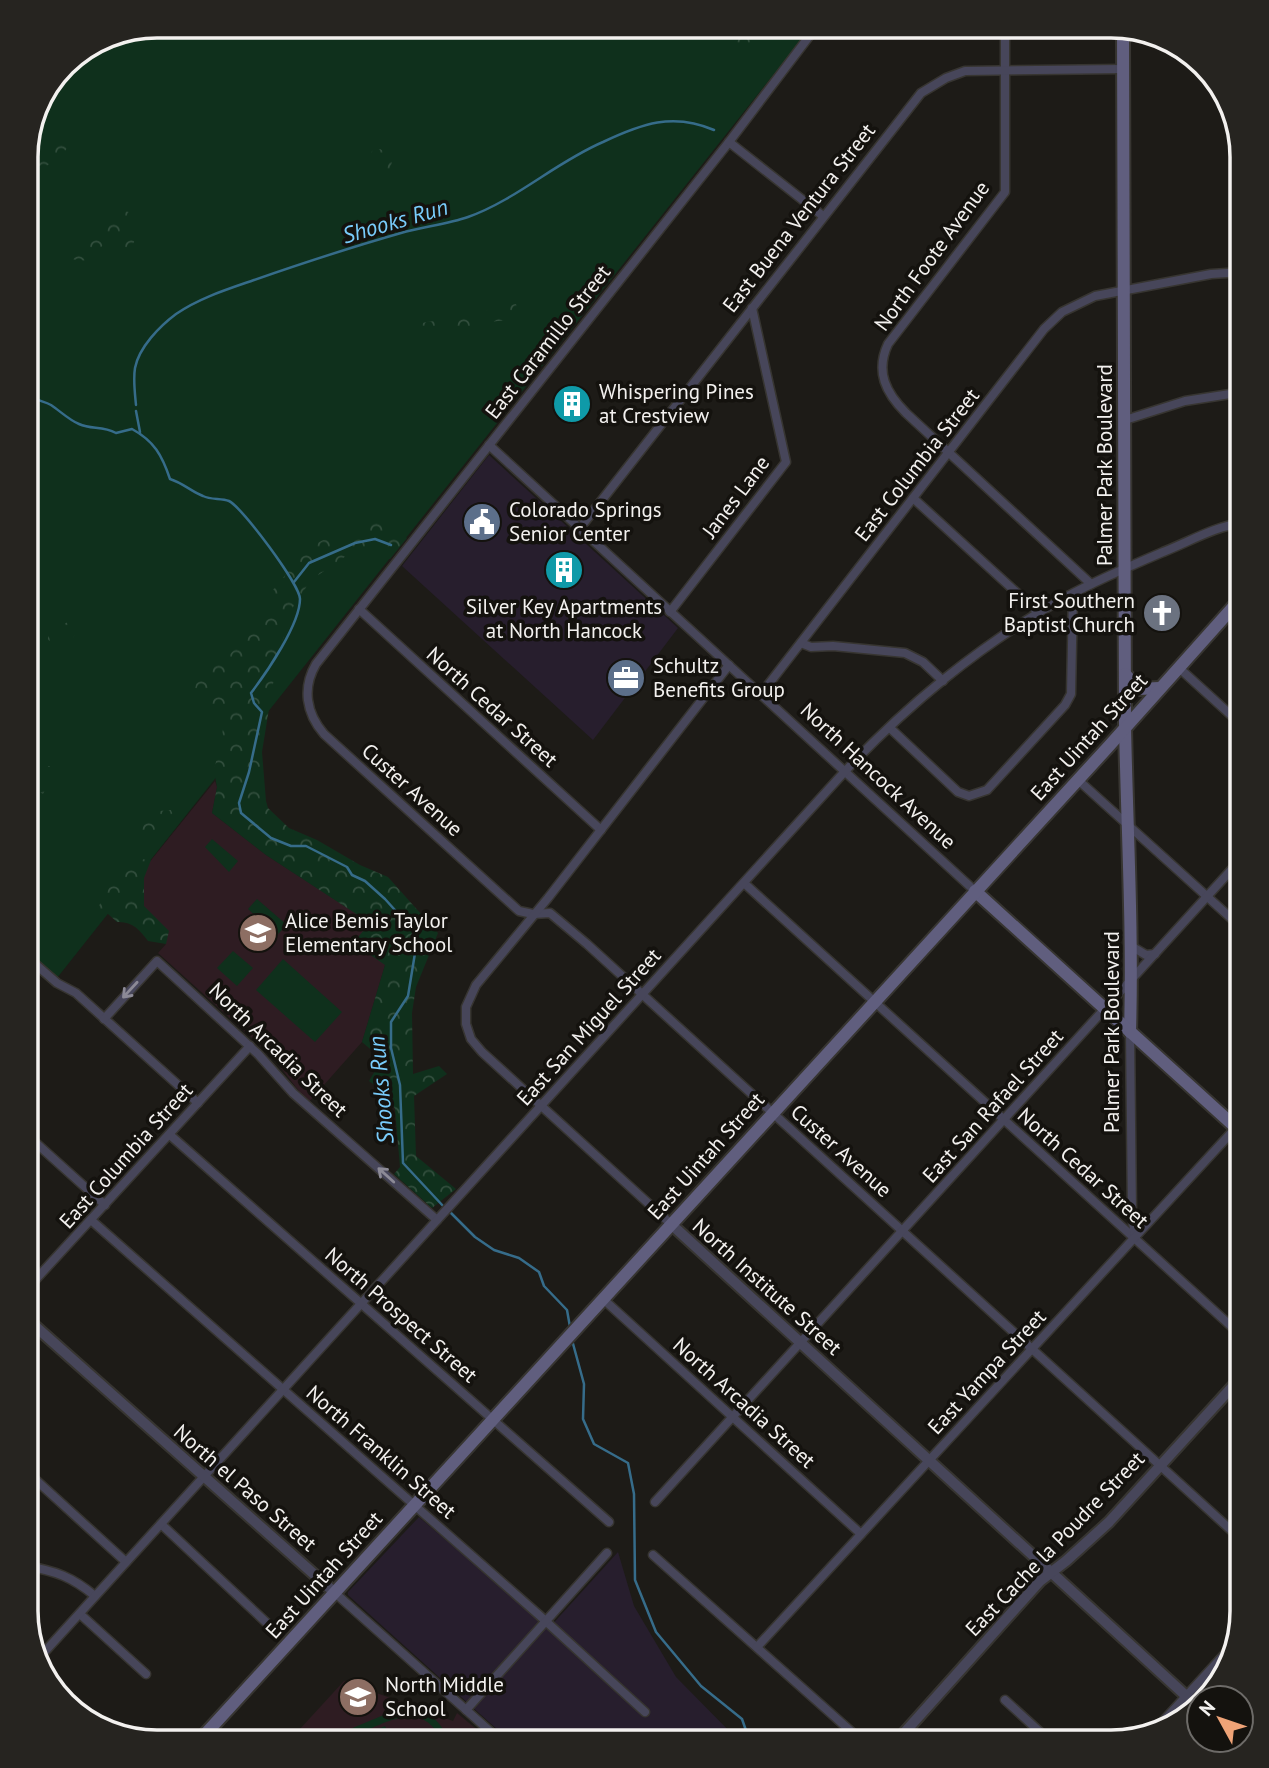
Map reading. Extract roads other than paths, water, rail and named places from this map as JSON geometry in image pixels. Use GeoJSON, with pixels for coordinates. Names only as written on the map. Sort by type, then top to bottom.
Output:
{"type":"FeatureCollection","features":[{"type":"Feature","properties":{"kind":"main road","name":"Palmer Park Boulevard"},"geometry":{"type":"LineString","coordinates":[[1123,39],[1125,726],[1132,979],[1130,1032]]}},
{"type":"Feature","properties":{"kind":"main road","name":"East Uintah Street"},"geometry":{"type":"LineString","coordinates":[[209,1729],[1230,610]]}},
{"type":"Feature","properties":{"kind":"main road"},"geometry":{"type":"LineString","coordinates":[[1125,674],[1139,688],[1159,688]]}},
{"type":"Feature","properties":{"kind":"main road","name":"North Hancock Avenue"},"geometry":{"type":"LineString","coordinates":[[975,891],[1104,1009],[1230,1118]]}},
{"type":"Feature","properties":{"kind":"street","name":"East Caramillo Street"},"geometry":{"type":"LineString","coordinates":[[309,680],[316,664],[729,142],[807,39]]}},
{"type":"Feature","properties":{"kind":"street","name":"North Foote Avenue"},"geometry":{"type":"LineString","coordinates":[[1005,39],[1005,192],[892,338],[882,360],[883,377],[892,399],[1091,584]]}},
{"type":"Feature","properties":{"kind":"street","name":"East Buena Ventura Street"},"geometry":{"type":"LineString","coordinates":[[580,528],[921,93],[956,73],[1006,69],[1122,69]]}},
{"type":"Feature","properties":{"kind":"street"},"geometry":{"type":"LineString","coordinates":[[729,142],[823,216]]}},
{"type":"Feature","properties":{"kind":"street","name":"East Columbia Street"},"geometry":{"type":"LineString","coordinates":[[761,694],[1054,319],[1082,301],[1124,290],[1230,273]]}},
{"type":"Feature","properties":{"kind":"street","name":"Janes Lane"},"geometry":{"type":"LineString","coordinates":[[670,612],[786,462],[752,307]]}},
{"type":"Feature","properties":{"kind":"street"},"geometry":{"type":"LineString","coordinates":[[1125,420],[1185,401],[1230,393]]}},
{"type":"Feature","properties":{"kind":"street","name":"North Hancock Avenue"},"geometry":{"type":"LineString","coordinates":[[489,445],[975,891]]}},
{"type":"Feature","properties":{"kind":"street"},"geometry":{"type":"LineString","coordinates":[[913,498],[1039,613]]}},
{"type":"Feature","properties":{"kind":"street","name":"East San Miguel Street"},"geometry":{"type":"LineString","coordinates":[[46,1650],[846,771],[890,728],[943,681],[1039,613],[1091,584],[1219,528],[1230,526]]}},
{"type":"Feature","properties":{"kind":"street"},"geometry":{"type":"LineString","coordinates":[[890,728],[957,792],[969,796],[982,793],[1065,705],[1071,694],[1073,594]]}},
{"type":"Feature","properties":{"kind":"street","name":"North Cedar Street"},"geometry":{"type":"LineString","coordinates":[[359,609],[601,830]]}},
{"type":"Feature","properties":{"kind":"street"},"geometry":{"type":"LineString","coordinates":[[801,643],[811,647],[832,646],[905,653],[923,662],[943,681]]}},
{"type":"Feature","properties":{"kind":"street","name":"North Institute Street"},"geometry":{"type":"LineString","coordinates":[[729,666],[477,985],[466,1007],[467,1031],[476,1046],[1185,1695]]}},
{"type":"Feature","properties":{"kind":"street"},"geometry":{"type":"LineString","coordinates":[[1178,667],[1230,714]]}},
{"type":"Feature","properties":{"kind":"street","name":"Custer Avenue"},"geometry":{"type":"LineString","coordinates":[[309,680],[307,695],[310,711],[324,734],[519,911],[550,913],[643,994],[1230,1529]]}},
{"type":"Feature","properties":{"kind":"street"},"geometry":{"type":"LineString","coordinates":[[1077,779],[1230,917]]}},
{"type":"Feature","properties":{"kind":"street","name":"East San Rafael Street"},"geometry":{"type":"LineString","coordinates":[[655,1502],[1230,871]]}},
{"type":"Feature","properties":{"kind":"street","name":"North Cedar Street"},"geometry":{"type":"LineString","coordinates":[[744,883],[1230,1325]]}},
{"type":"Feature","properties":{"kind":"street"},"geometry":{"type":"LineString","coordinates":[[1131,946],[1146,955],[1155,954]]}},
{"type":"Feature","properties":{"kind":"street","name":"North Arcadia Street"},"geometry":{"type":"LineString","coordinates":[[104,1019],[157,961],[250,1046],[293,1093],[437,1220]]}},
{"type":"Feature","properties":{"kind":"street"},"geometry":{"type":"LineString","coordinates":[[38,966],[58,983],[76,993],[198,1103]]}},
{"type":"Feature","properties":{"kind":"street","name":"Palmer Park Boulevard"},"geometry":{"type":"LineString","coordinates":[[1130,1032],[1132,1214],[1135,1238]]}},
{"type":"Feature","properties":{"kind":"street","name":"East Columbia Street"},"geometry":{"type":"LineString","coordinates":[[38,1277],[250,1046]]}},
{"type":"Feature","properties":{"kind":"street","name":"North Prospect Street"},"geometry":{"type":"LineString","coordinates":[[170,1135],[609,1522]]}},
{"type":"Feature","properties":{"kind":"street","name":"East Yampa Street"},"geometry":{"type":"LineString","coordinates":[[757,1647],[1023,1356],[1033,1350],[1230,1138]]}},
{"type":"Feature","properties":{"kind":"street"},"geometry":{"type":"LineString","coordinates":[[38,1145],[105,1205]]}},
{"type":"Feature","properties":{"kind":"street","name":"North Franklin Street"},"geometry":{"type":"LineString","coordinates":[[92,1220],[645,1712]]}},
{"type":"Feature","properties":{"kind":"street","name":"North Arcadia Street"},"geometry":{"type":"LineString","coordinates":[[598,1303],[733,1416],[861,1534]]}},
{"type":"Feature","properties":{"kind":"street","name":"North el Paso Street"},"geometry":{"type":"LineString","coordinates":[[38,1329],[488,1729]]}},
{"type":"Feature","properties":{"kind":"street","name":"East Cache la Poudre Street"},"geometry":{"type":"LineString","coordinates":[[907,1730],[1052,1571],[1100,1531],[1230,1389]]}},
{"type":"Feature","properties":{"kind":"street"},"geometry":{"type":"LineString","coordinates":[[38,1482],[127,1562]]}},
{"type":"Feature","properties":{"kind":"street"},"geometry":{"type":"LineString","coordinates":[[161,1524],[269,1625]]}},
{"type":"Feature","properties":{"kind":"street"},"geometry":{"type":"LineString","coordinates":[[467,1710],[607,1553]]}},
{"type":"Feature","properties":{"kind":"street"},"geometry":{"type":"LineString","coordinates":[[653,1555],[849,1730]]}},
{"type":"Feature","properties":{"kind":"street"},"geometry":{"type":"LineString","coordinates":[[38,1568],[72,1578],[95,1596]]}},
{"type":"Feature","properties":{"kind":"street"},"geometry":{"type":"LineString","coordinates":[[80,1614],[146,1674]]}},
{"type":"Feature","properties":{"kind":"street"},"geometry":{"type":"LineString","coordinates":[[1197,1684],[1219,1660]]}},
{"type":"Feature","properties":{"kind":"street"},"geometry":{"type":"LineString","coordinates":[[1170,1715],[1185,1697]]}},
{"type":"Feature","properties":{"kind":"street"},"geometry":{"type":"LineString","coordinates":[[1005,1700],[1038,1730]]}},
{"type":"Feature","properties":{"kind":"waterway","name":"Shooks Run"},"geometry":{"type":"LineString","coordinates":[[136,405],[134,382],[137,360],[157,331],[185,308],[224,290],[364,244],[452,222],[486,210],[586,150],[644,126],[671,121],[714,130]]}},
{"type":"Feature","properties":{"kind":"waterway","name":"Shooks Run"},"geometry":{"type":"LineString","coordinates":[[39,400],[84,426],[116,433],[132,429],[146,438],[156,449],[170,479],[203,496],[229,501],[236,506],[291,579],[300,599],[295,621],[274,661],[251,693],[254,703],[262,712],[239,803],[241,813],[271,838],[291,846],[306,846],[347,867],[352,875],[365,881],[385,899],[413,930],[416,947],[408,996],[391,1022],[391,1048],[400,1085],[403,1163],[444,1207]]}},
{"type":"Feature","properties":{"kind":"waterway","name":"Shooks Run"},"geometry":{"type":"LineString","coordinates":[[136,411],[140,432]]}},
{"type":"Feature","properties":{"kind":"waterway","name":"Shooks Run"},"geometry":{"type":"LineString","coordinates":[[294,582],[309,563],[355,543],[375,539],[391,545]]}},
{"type":"Feature","properties":{"kind":"waterway","name":"Shooks Run"},"geometry":{"type":"LineString","coordinates":[[449,1211],[475,1237],[494,1250],[519,1258],[539,1272],[544,1286],[567,1310],[570,1327]]}},
{"type":"Feature","properties":{"kind":"waterway","name":"Shooks Run"},"geometry":{"type":"LineString","coordinates":[[572,1340],[584,1384],[583,1419],[594,1444],[628,1463],[634,1494],[635,1580],[656,1632],[701,1686],[742,1719],[746,1730]]}},
{"type":"Feature","properties":{"kind":"place","name":"Whispering Pines at Crestview"},"geometry":{"type":"Point","coordinates":[572,404]}},
{"type":"Feature","properties":{"kind":"place","name":"Colorado Springs Senior Center"},"geometry":{"type":"Point","coordinates":[482,522]}},
{"type":"Feature","properties":{"kind":"place","name":"Silver Key Apartments at North Hancock"},"geometry":{"type":"Point","coordinates":[564,570]}},
{"type":"Feature","properties":{"kind":"place","name":"First Southern Baptist Church"},"geometry":{"type":"Point","coordinates":[1162,613]}},
{"type":"Feature","properties":{"kind":"place","name":"Schultz Benefits Group"},"geometry":{"type":"Point","coordinates":[626,678]}},
{"type":"Feature","properties":{"kind":"place","name":"Alice Bemis Taylor Elementary School"},"geometry":{"type":"Point","coordinates":[258,933]}},
{"type":"Feature","properties":{"kind":"place","name":"North Middle School"},"geometry":{"type":"Point","coordinates":[358,1697]}}]}
